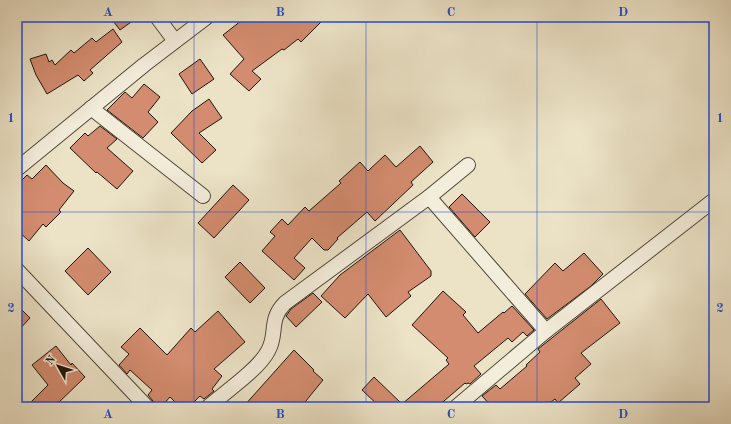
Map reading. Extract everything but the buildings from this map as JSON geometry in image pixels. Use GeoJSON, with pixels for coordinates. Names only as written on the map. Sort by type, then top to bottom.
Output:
{"type":"FeatureCollection","features":[{"type":"Feature","properties":{"kind":"street"},"geometry":{"type":"LineString","coordinates":[[157,17],[175,41]]}},
{"type":"Feature","properties":{"kind":"street"},"geometry":{"type":"LineString","coordinates":[[17,169],[144,65],[207,17]]}},
{"type":"Feature","properties":{"kind":"street"},"geometry":{"type":"LineString","coordinates":[[91,108],[203,196]]}},
{"type":"Feature","properties":{"kind":"street"},"geometry":{"type":"LineString","coordinates":[[208,407],[264,357],[272,342],[275,319],[285,303],[429,197],[468,165]]}},
{"type":"Feature","properties":{"kind":"street"},"geometry":{"type":"LineString","coordinates":[[429,197],[546,331]]}},
{"type":"Feature","properties":{"kind":"street"},"geometry":{"type":"LineString","coordinates":[[456,407],[546,331],[714,200]]}},
{"type":"Feature","properties":{"kind":"street"},"geometry":{"type":"LineString","coordinates":[[17,270],[148,407]]}}]}
